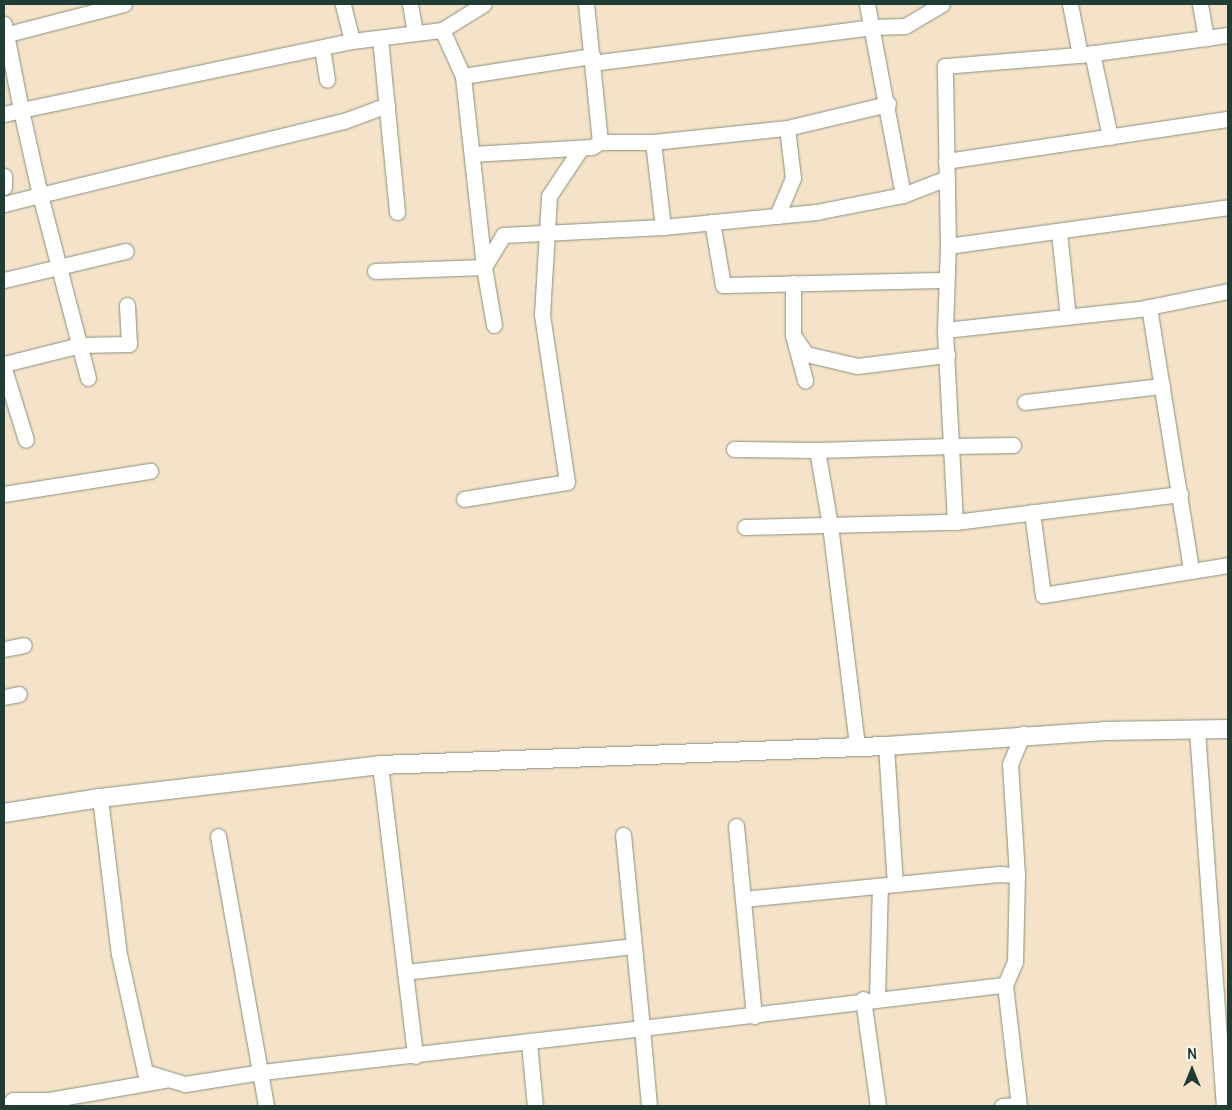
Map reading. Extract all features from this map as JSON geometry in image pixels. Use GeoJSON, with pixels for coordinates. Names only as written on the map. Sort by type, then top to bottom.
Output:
{"type":"FeatureCollection","features":[{"type":"Feature","properties":{"kind":"street"},"geometry":{"type":"LineString","coordinates":[[88,378],[61,266],[40,195],[4,31],[67,10],[124,4]]}},
{"type":"Feature","properties":{"kind":"street"},"geometry":{"type":"LineString","coordinates":[[343,4],[352,42]]}},
{"type":"Feature","properties":{"kind":"street"},"geometry":{"type":"LineString","coordinates":[[410,4],[415,33]]}},
{"type":"Feature","properties":{"kind":"street"},"geometry":{"type":"LineString","coordinates":[[4,114],[352,42],[442,30],[484,4]]}},
{"type":"Feature","properties":{"kind":"street"},"geometry":{"type":"LineString","coordinates":[[586,4],[600,142]]}},
{"type":"Feature","properties":{"kind":"street"},"geometry":{"type":"LineString","coordinates":[[867,4],[888,104],[902,195]]}},
{"type":"Feature","properties":{"kind":"street"},"geometry":{"type":"LineString","coordinates":[[463,76],[873,27],[904,26],[942,4]]}},
{"type":"Feature","properties":{"kind":"street"},"geometry":{"type":"LineString","coordinates":[[1070,4],[1110,136]]}},
{"type":"Feature","properties":{"kind":"street"},"geometry":{"type":"LineString","coordinates":[[1200,4],[1206,38]]}},
{"type":"Feature","properties":{"kind":"street"},"geometry":{"type":"LineString","coordinates":[[442,30],[463,76],[484,267],[494,325]]}},
{"type":"Feature","properties":{"kind":"street"},"geometry":{"type":"LineString","coordinates":[[955,522],[945,330],[944,280],[948,246],[945,66],[1086,54],[1228,35]]}},
{"type":"Feature","properties":{"kind":"street"},"geometry":{"type":"LineString","coordinates":[[380,38],[397,212]]}},
{"type":"Feature","properties":{"kind":"street"},"geometry":{"type":"LineString","coordinates":[[322,48],[327,80]]}},
{"type":"Feature","properties":{"kind":"street"},"geometry":{"type":"LineString","coordinates":[[472,154],[581,148],[600,142],[652,142],[787,128],[888,104]]}},
{"type":"Feature","properties":{"kind":"street"},"geometry":{"type":"LineString","coordinates":[[4,204],[344,121],[386,105]]}},
{"type":"Feature","properties":{"kind":"street"},"geometry":{"type":"LineString","coordinates":[[946,161],[1228,119]]}},
{"type":"Feature","properties":{"kind":"street"},"geometry":{"type":"LineString","coordinates":[[777,216],[793,178],[787,128]]}},
{"type":"Feature","properties":{"kind":"street"},"geometry":{"type":"LineString","coordinates":[[652,142],[663,226]]}},
{"type":"Feature","properties":{"kind":"street"},"geometry":{"type":"LineString","coordinates":[[464,499],[567,482],[542,315],[549,196],[581,148]]}},
{"type":"Feature","properties":{"kind":"street"},"geometry":{"type":"LineString","coordinates":[[4,176],[4,186]]}},
{"type":"Feature","properties":{"kind":"street"},"geometry":{"type":"LineString","coordinates":[[484,267],[503,235],[663,226],[816,212],[902,195],[947,178]]}},
{"type":"Feature","properties":{"kind":"street"},"geometry":{"type":"LineString","coordinates":[[948,246],[1228,207]]}},
{"type":"Feature","properties":{"kind":"street"},"geometry":{"type":"LineString","coordinates":[[712,222],[723,285],[944,280]]}},
{"type":"Feature","properties":{"kind":"street"},"geometry":{"type":"LineString","coordinates":[[1059,232],[1068,317]]}},
{"type":"Feature","properties":{"kind":"street"},"geometry":{"type":"LineString","coordinates":[[4,280],[126,251]]}},
{"type":"Feature","properties":{"kind":"street"},"geometry":{"type":"LineString","coordinates":[[375,271],[484,267]]}},
{"type":"Feature","properties":{"kind":"street"},"geometry":{"type":"LineString","coordinates":[[793,283],[793,334],[805,380]]}},
{"type":"Feature","properties":{"kind":"street"},"geometry":{"type":"LineString","coordinates":[[945,330],[1068,317],[1228,296]]}},
{"type":"Feature","properties":{"kind":"street"},"geometry":{"type":"LineString","coordinates":[[4,364],[80,345],[129,344],[127,305]]}},
{"type":"Feature","properties":{"kind":"street"},"geometry":{"type":"LineString","coordinates":[[1149,307],[1191,570]]}},
{"type":"Feature","properties":{"kind":"street"},"geometry":{"type":"LineString","coordinates":[[793,334],[806,354],[857,366],[947,355]]}},
{"type":"Feature","properties":{"kind":"street"},"geometry":{"type":"LineString","coordinates":[[4,369],[26,440]]}},
{"type":"Feature","properties":{"kind":"street"},"geometry":{"type":"LineString","coordinates":[[1025,402],[1162,386]]}},
{"type":"Feature","properties":{"kind":"street"},"geometry":{"type":"LineString","coordinates":[[734,449],[817,450],[1013,445]]}},
{"type":"Feature","properties":{"kind":"street"},"geometry":{"type":"LineString","coordinates":[[817,450],[830,525],[857,745]]}},
{"type":"Feature","properties":{"kind":"street"},"geometry":{"type":"LineString","coordinates":[[4,494],[150,471]]}},
{"type":"Feature","properties":{"kind":"street"},"geometry":{"type":"LineString","coordinates":[[745,527],[955,522],[1180,494]]}},
{"type":"Feature","properties":{"kind":"street"},"geometry":{"type":"LineString","coordinates":[[1032,512],[1043,595],[1228,565]]}},
{"type":"Feature","properties":{"kind":"street"},"geometry":{"type":"LineString","coordinates":[[4,649],[24,645]]}},
{"type":"Feature","properties":{"kind":"street"},"geometry":{"type":"LineString","coordinates":[[4,813],[100,798],[380,765],[857,745],[886,746],[1023,734],[1228,729]]}},
{"type":"Feature","properties":{"kind":"street"},"geometry":{"type":"LineString","coordinates":[[1197,730],[1223,1106]]}},
{"type":"Feature","properties":{"kind":"street"},"geometry":{"type":"LineString","coordinates":[[1002,1106],[1019,1106],[1005,985],[1015,962],[1017,875],[1010,764],[1023,734]]}},
{"type":"Feature","properties":{"kind":"street"},"geometry":{"type":"LineString","coordinates":[[878,1106],[870,999],[888,885],[886,746]]}},
{"type":"Feature","properties":{"kind":"street"},"geometry":{"type":"LineString","coordinates":[[380,765],[415,1056]]}},
{"type":"Feature","properties":{"kind":"street"},"geometry":{"type":"LineString","coordinates":[[100,798],[119,954],[144,1072],[186,1084],[262,1072],[528,1043],[754,1016],[870,999],[1005,985]]}},
{"type":"Feature","properties":{"kind":"street"},"geometry":{"type":"LineString","coordinates":[[736,826],[754,1016]]}},
{"type":"Feature","properties":{"kind":"street"},"geometry":{"type":"LineString","coordinates":[[624,835],[649,1106]]}},
{"type":"Feature","properties":{"kind":"street"},"geometry":{"type":"LineString","coordinates":[[218,836],[262,1072],[266,1106]]}},
{"type":"Feature","properties":{"kind":"street"},"geometry":{"type":"LineString","coordinates":[[743,899],[999,874],[1017,875]]}},
{"type":"Feature","properties":{"kind":"street"},"geometry":{"type":"LineString","coordinates":[[405,972],[633,946]]}},
{"type":"Feature","properties":{"kind":"street"},"geometry":{"type":"LineString","coordinates":[[528,1043],[535,1106]]}},
{"type":"Feature","properties":{"kind":"street"},"geometry":{"type":"LineString","coordinates":[[8,1106],[13,1100],[49,1100],[169,1079]]}}]}
